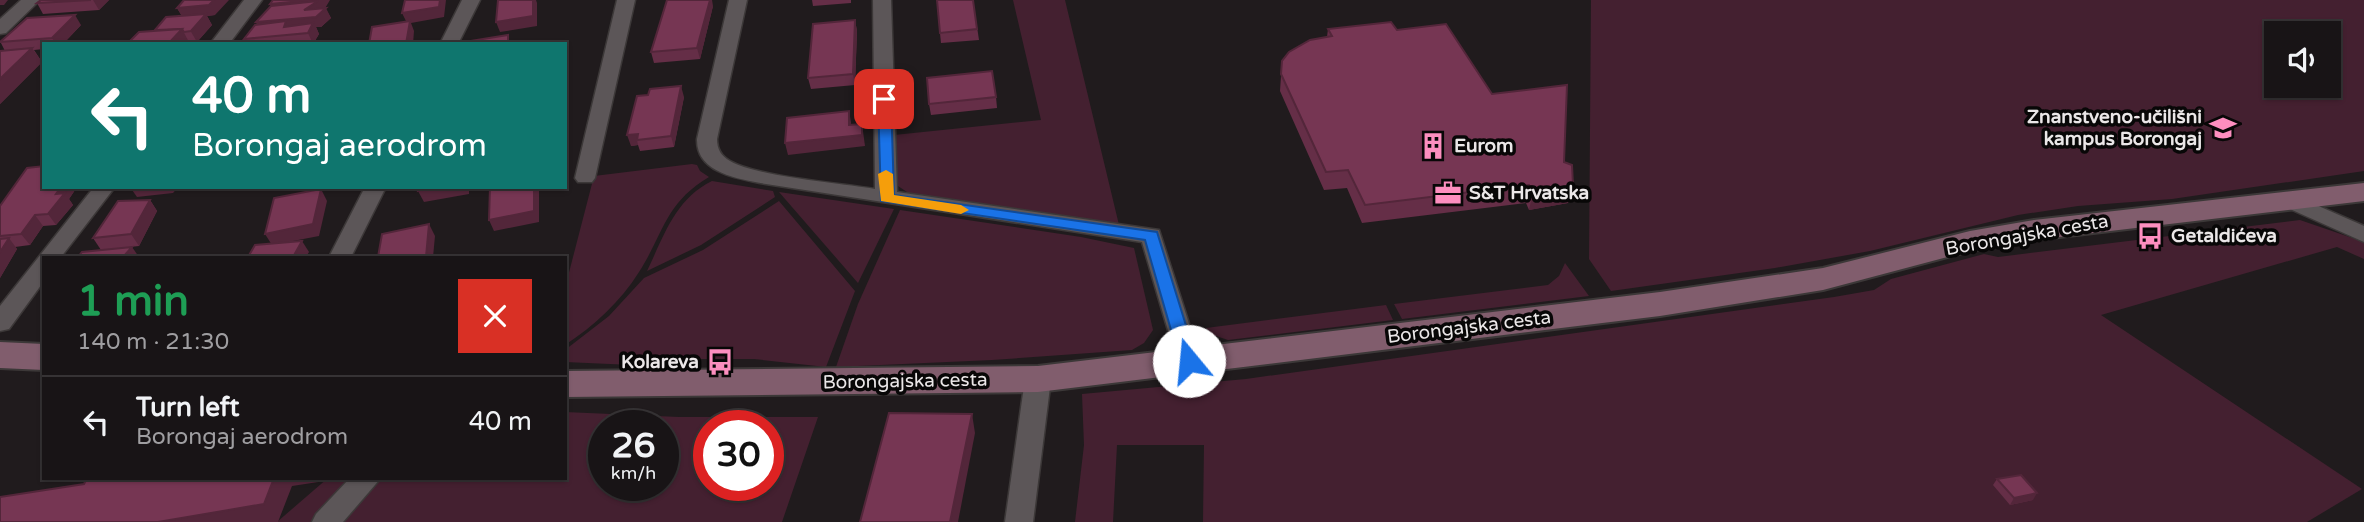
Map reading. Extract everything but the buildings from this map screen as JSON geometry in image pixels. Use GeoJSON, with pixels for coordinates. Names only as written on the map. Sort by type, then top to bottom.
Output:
{"type":"FeatureCollection","features":[{"type":"Feature","properties":{"kind":"street"},"geometry":{"type":"LineString","coordinates":[[0,29],[31,0]]}},
{"type":"Feature","properties":{"kind":"street"},"geometry":{"type":"LineString","coordinates":[[221,42],[253,0]]}},
{"type":"Feature","properties":{"kind":"street"},"geometry":{"type":"LineString","coordinates":[[450,42],[471,0]]}},
{"type":"Feature","properties":{"kind":"street"},"geometry":{"type":"LineString","coordinates":[[585,178],[626,0]]}},
{"type":"Feature","properties":{"kind":"street"},"geometry":{"type":"LineString","coordinates":[[738,0],[716,100],[705,134],[706,146],[718,163],[734,170],[886,198],[1124,234],[1151,235],[1189,361]]}},
{"type":"Feature","properties":{"kind":"street"},"geometry":{"type":"LineString","coordinates":[[883,0],[886,198]]}},
{"type":"Feature","properties":{"kind":"street"},"geometry":{"type":"LineString","coordinates":[[50,256],[103,189]]}},
{"type":"Feature","properties":{"kind":"street"},"geometry":{"type":"LineString","coordinates":[[341,256],[375,189]]}},
{"type":"Feature","properties":{"kind":"street","name":"Borongajska cesta"},"geometry":{"type":"LineString","coordinates":[[567,384],[1038,379],[1765,289],[1824,279],[1970,242],[2034,230],[2364,191]]}},
{"type":"Feature","properties":{"kind":"street"},"geometry":{"type":"LineString","coordinates":[[2289,200],[2364,235]]}},
{"type":"Feature","properties":{"kind":"street"},"geometry":{"type":"LineString","coordinates":[[0,323],[42,268]]}},
{"type":"Feature","properties":{"kind":"street"},"geometry":{"type":"LineString","coordinates":[[0,355],[42,357]]}},
{"type":"Feature","properties":{"kind":"street"},"geometry":{"type":"LineString","coordinates":[[1019,522],[1038,379]]}},
{"type":"Feature","properties":{"kind":"street"},"geometry":{"type":"LineString","coordinates":[[326,522],[365,480]]}},
{"type":"Feature","properties":{"kind":"shaded area"},"geometry":{"type":"Polygon","coordinates":[[[1013,0],[1065,0],[1119,225],[910,194],[895,184],[894,135],[1041,120],[1013,0]]]}},
{"type":"Feature","properties":{"kind":"shaded area"},"geometry":{"type":"Polygon","coordinates":[[[1591,0],[2364,0],[2364,171],[2172,199],[2078,206],[2018,215],[1870,251],[1775,268],[1611,291],[1589,259],[1591,0]]]}},
{"type":"Feature","properties":{"kind":"shaded area"},"geometry":{"type":"Polygon","coordinates":[[[692,164],[697,165],[700,171],[709,177],[694,187],[674,208],[639,272],[624,293],[586,330],[567,344],[567,280],[594,176],[692,164]]]}},
{"type":"Feature","properties":{"kind":"shaded area"},"geometry":{"type":"Polygon","coordinates":[[[712,181],[773,191],[775,197],[701,245],[647,271],[665,232],[680,208],[699,189],[712,181]]]}},
{"type":"Feature","properties":{"kind":"shaded area"},"geometry":{"type":"Polygon","coordinates":[[[779,192],[894,209],[858,283],[779,192]]]}},
{"type":"Feature","properties":{"kind":"shaded area"},"geometry":{"type":"Polygon","coordinates":[[[779,201],[855,291],[826,367],[754,359],[700,359],[655,366],[567,362],[567,348],[609,316],[644,278],[703,250],[779,201]]]}},
{"type":"Feature","properties":{"kind":"shaded area"},"geometry":{"type":"Polygon","coordinates":[[[900,210],[1081,237],[1134,248],[1153,330],[1144,343],[1132,350],[836,367],[858,304],[900,210]]]}},
{"type":"Feature","properties":{"kind":"shaded area"},"geometry":{"type":"Polygon","coordinates":[[[2300,220],[2364,242],[2364,259],[2337,247],[2101,315],[2362,489],[2307,522],[1203,522],[1204,445],[1117,445],[1113,522],[1075,522],[1084,445],[1082,394],[1246,379],[1834,297],[1874,290],[1891,279],[1984,254],[1998,257],[2300,220]]]}},
{"type":"Feature","properties":{"kind":"shaded area"},"geometry":{"type":"Polygon","coordinates":[[[1565,263],[1589,296],[1402,319],[1394,304],[1548,285],[1559,276],[1565,263]]]}},
{"type":"Feature","properties":{"kind":"shaded area"},"geometry":{"type":"Polygon","coordinates":[[[1386,305],[1393,320],[1228,340],[1213,335],[1206,328],[1386,305]]]}},
{"type":"Feature","properties":{"kind":"shaded area"},"geometry":{"type":"Polygon","coordinates":[[[567,412],[588,413],[588,501],[679,501],[679,417],[693,417],[693,501],[784,501],[784,417],[818,417],[782,522],[338,522],[377,480],[567,480],[567,412]]]}},
{"type":"Feature","properties":{"kind":"shaded area"},"geometry":{"type":"Polygon","coordinates":[[[326,480],[349,480],[313,522],[277,522],[326,480]]]}},
{"type":"Feature","properties":{"kind":"slow traffic"},"geometry":{"type":"LineString","coordinates":[[886,174],[886,198],[961,210]]}},
{"type":"Feature","properties":{"kind":"place","name":"Znanstveno-učilišni kampus Borongaj"},"geometry":{"type":"Point","coordinates":[2223,128]}},
{"type":"Feature","properties":{"kind":"place","name":"Eurom"},"geometry":{"type":"Point","coordinates":[1433,146]}},
{"type":"Feature","properties":{"kind":"place","name":"S&T Hrvatska"},"geometry":{"type":"Point","coordinates":[1448,193]}},
{"type":"Feature","properties":{"kind":"place","name":"Getaldićeva"},"geometry":{"type":"Point","coordinates":[2150,236]}},
{"type":"Feature","properties":{"kind":"place","name":"Kolareva"},"geometry":{"type":"Point","coordinates":[720,362]}},
{"type":"Feature","properties":{"kind":"route"},"geometry":{"type":"LineString","coordinates":[[884,99],[886,198],[1124,234],[1151,235],[1189,361]]}}]}
